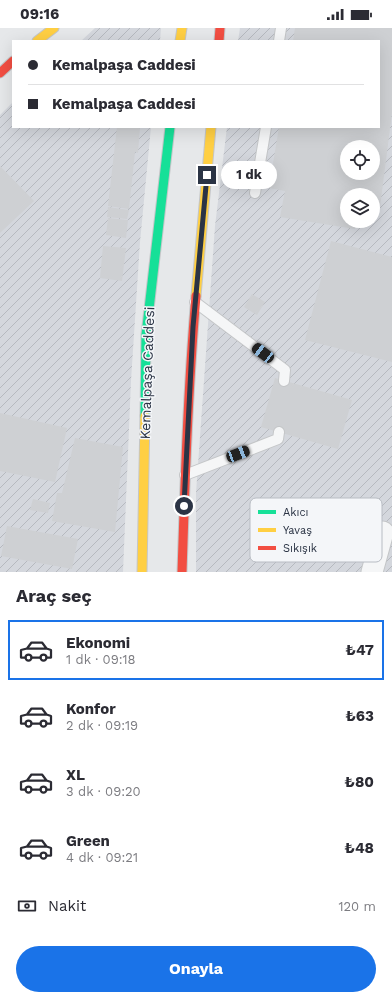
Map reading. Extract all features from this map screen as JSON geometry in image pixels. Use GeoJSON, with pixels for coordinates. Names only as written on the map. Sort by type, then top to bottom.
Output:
{"type":"FeatureCollection","features":[{"type":"Feature","properties":{"kind":"main road"},"geometry":{"type":"LineString","coordinates":[[38,40],[54,28]]}},
{"type":"Feature","properties":{"kind":"main road"},"geometry":{"type":"LineString","coordinates":[[180,40],[182,28]]}},
{"type":"Feature","properties":{"kind":"main road"},"geometry":{"type":"LineString","coordinates":[[219,40],[220,28]]}},
{"type":"Feature","properties":{"kind":"main road"},"geometry":{"type":"LineString","coordinates":[[0,73],[12,62]]}},
{"type":"Feature","properties":{"kind":"main road","name":"Kemalpaşa Caddesi"},"geometry":{"type":"LineString","coordinates":[[142,572],[146,335],[170,128]]}},
{"type":"Feature","properties":{"kind":"main road"},"geometry":{"type":"LineString","coordinates":[[182,572],[195,302],[211,128]]}},
{"type":"Feature","properties":{"kind":"street"},"geometry":{"type":"LineString","coordinates":[[372,572],[375,562]]}},
{"type":"Feature","properties":{"kind":"lane"},"geometry":{"type":"LineString","coordinates":[[279,40],[281,28]]}},
{"type":"Feature","properties":{"kind":"lane"},"geometry":{"type":"LineString","coordinates":[[255,193],[266,128]]}},
{"type":"Feature","properties":{"kind":"lane"},"geometry":{"type":"LineString","coordinates":[[195,302],[285,370],[284,381]]}},
{"type":"Feature","properties":{"kind":"lane"},"geometry":{"type":"LineString","coordinates":[[186,475],[278,439],[279,432]]}},
{"type":"Feature","properties":{"kind":"shaded area"},"geometry":{"type":"Polygon","coordinates":[[[95,28],[161,28],[160,40],[82,40],[95,28]]]}},
{"type":"Feature","properties":{"kind":"shaded area"},"geometry":{"type":"Polygon","coordinates":[[[240,28],[392,28],[392,572],[196,572],[196,493],[215,226],[227,128],[380,128],[380,40],[238,40],[240,28]]]}},
{"type":"Feature","properties":{"kind":"shaded area"},"geometry":{"type":"Polygon","coordinates":[[[12,103],[12,128],[151,128],[140,242],[131,381],[123,572],[0,572],[0,115],[12,103]]]}},
{"type":"Feature","properties":{"kind":"building"},"geometry":{"type":"Polygon","coordinates":[[[295,28],[392,28],[392,113],[380,207],[380,188],[340,188],[340,227],[280,217],[285,191],[269,188],[279,128],[380,128],[380,40],[293,40],[295,28]]]}},
{"type":"Feature","properties":{"kind":"building"},"geometry":{"type":"Polygon","coordinates":[[[117,128],[140,128],[138,153],[135,152],[129,209],[108,206],[117,128]]]}},
{"type":"Feature","properties":{"kind":"building"},"geometry":{"type":"Polygon","coordinates":[[[0,166],[34,201],[0,233],[0,166]]]}},
{"type":"Feature","properties":{"kind":"building"},"geometry":{"type":"Polygon","coordinates":[[[108,207],[129,210],[127,219],[107,217],[108,207]]]}},
{"type":"Feature","properties":{"kind":"building"},"geometry":{"type":"Polygon","coordinates":[[[108,218],[128,220],[126,238],[106,235],[108,218]]]}},
{"type":"Feature","properties":{"kind":"building"},"geometry":{"type":"Polygon","coordinates":[[[331,241],[392,257],[392,362],[305,340],[331,241]]]}},
{"type":"Feature","properties":{"kind":"building"},"geometry":{"type":"Polygon","coordinates":[[[103,246],[126,248],[122,281],[100,278],[103,246]]]}},
{"type":"Feature","properties":{"kind":"building"},"geometry":{"type":"Polygon","coordinates":[[[252,294],[265,302],[257,315],[244,307],[252,294]]]}},
{"type":"Feature","properties":{"kind":"building"},"geometry":{"type":"Polygon","coordinates":[[[275,378],[352,400],[338,449],[261,427],[275,378]]]}},
{"type":"Feature","properties":{"kind":"building"},"geometry":{"type":"Polygon","coordinates":[[[0,413],[67,428],[55,482],[0,471],[0,413]]]}},
{"type":"Feature","properties":{"kind":"building"},"geometry":{"type":"Polygon","coordinates":[[[75,438],[123,447],[115,532],[52,521],[57,493],[62,493],[75,438]]]}},
{"type":"Feature","properties":{"kind":"building"},"geometry":{"type":"Polygon","coordinates":[[[33,499],[50,503],[48,513],[30,510],[33,499]]]}},
{"type":"Feature","properties":{"kind":"building"},"geometry":{"type":"Polygon","coordinates":[[[7,526],[78,539],[72,569],[1,556],[7,526]]]}},
{"type":"Feature","properties":{"kind":"traffic: fast"},"geometry":{"type":"LineString","coordinates":[[145,416],[146,335],[170,128]]}},
{"type":"Feature","properties":{"kind":"traffic: slow"},"geometry":{"type":"LineString","coordinates":[[38,40],[54,28]]}},
{"type":"Feature","properties":{"kind":"traffic: slow"},"geometry":{"type":"LineString","coordinates":[[180,40],[182,28]]}},
{"type":"Feature","properties":{"kind":"traffic: slow"},"geometry":{"type":"LineString","coordinates":[[196,296],[211,128]]}},
{"type":"Feature","properties":{"kind":"traffic: slow"},"geometry":{"type":"LineString","coordinates":[[142,572],[145,416]]}},
{"type":"Feature","properties":{"kind":"traffic: jam"},"geometry":{"type":"LineString","coordinates":[[219,40],[220,28]]}},
{"type":"Feature","properties":{"kind":"traffic: jam"},"geometry":{"type":"LineString","coordinates":[[0,73],[12,62]]}},
{"type":"Feature","properties":{"kind":"traffic: jam"},"geometry":{"type":"LineString","coordinates":[[182,572],[189,400],[196,296]]}},
{"type":"Feature","properties":{"kind":"route"},"geometry":{"type":"LineString","coordinates":[[184,506],[193,327],[207,175]]}}]}
